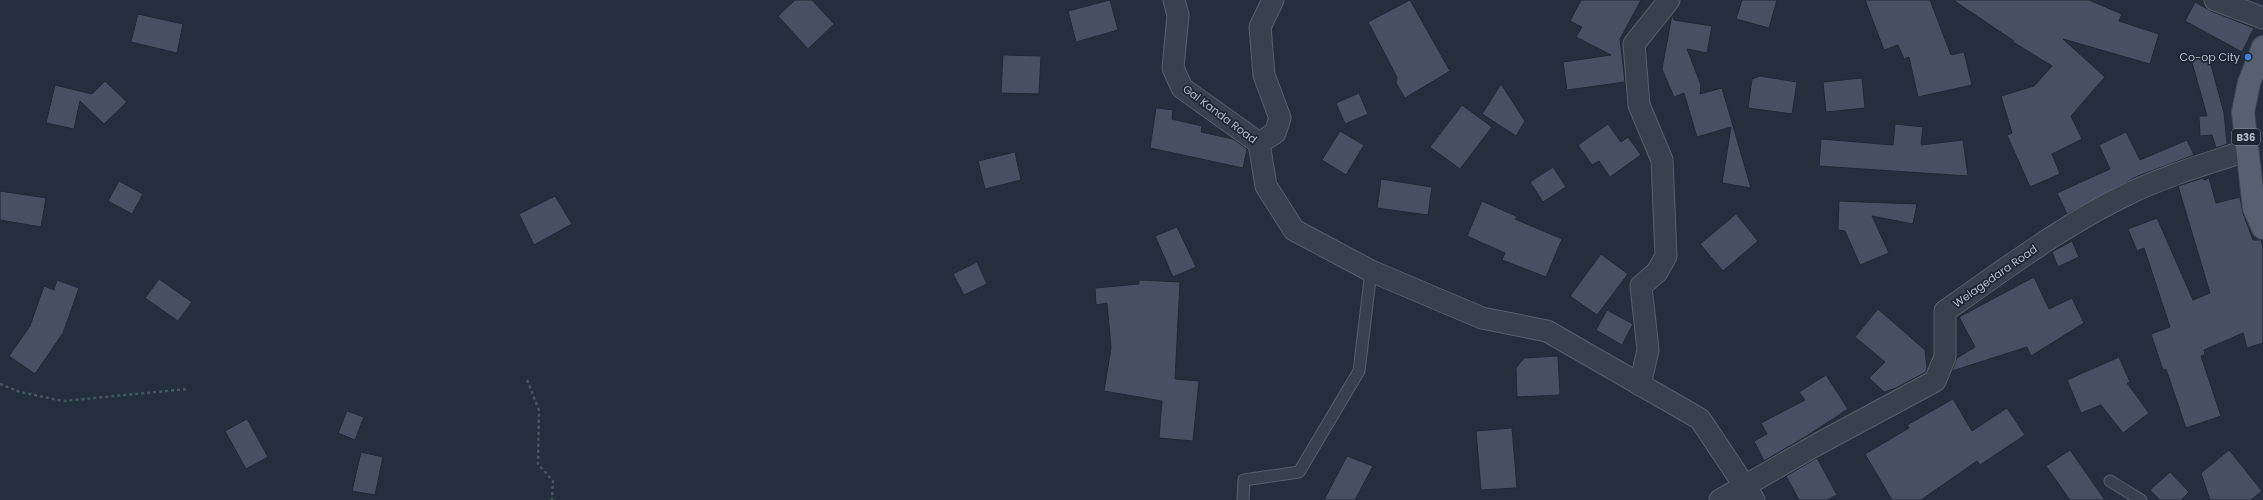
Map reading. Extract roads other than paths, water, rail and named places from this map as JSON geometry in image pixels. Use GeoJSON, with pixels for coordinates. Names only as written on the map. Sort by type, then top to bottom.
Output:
{"type":"FeatureCollection","features":[{"type":"Feature","properties":{"kind":"main road","name":"B36"},"geometry":{"type":"LineString","coordinates":[[2263,47],[2249,83],[2243,112],[2254,208],[2263,228]]}},
{"type":"Feature","properties":{"kind":"street","name":"Gal Kanda Road"},"geometry":{"type":"LineString","coordinates":[[1174,0],[1178,15],[1173,68],[1182,88],[1259,144],[1275,134],[1280,118],[1264,75],[1260,27],[1273,0]]}},
{"type":"Feature","properties":{"kind":"street"},"geometry":{"type":"LineString","coordinates":[[1640,385],[1648,350],[1641,286],[1657,272],[1666,256],[1662,160],[1639,105],[1634,44],[1669,0]]}},
{"type":"Feature","properties":{"kind":"street"},"geometry":{"type":"LineString","coordinates":[[2215,0],[2263,18]]}},
{"type":"Feature","properties":{"kind":"street"},"geometry":{"type":"LineString","coordinates":[[1259,144],[1266,186],[1294,230],[1371,272],[1482,318],[1547,331],[1700,419],[1749,492]]}},
{"type":"Feature","properties":{"kind":"street","name":"Welagedara Road"},"geometry":{"type":"LineString","coordinates":[[1720,500],[1749,492],[1935,381],[1945,357],[1945,311],[2041,243],[2127,194],[2172,174],[2248,150]]}},
{"type":"Feature","properties":{"kind":"lane"},"geometry":{"type":"LineString","coordinates":[[1243,500],[1244,480],[1299,472],[1359,371],[1371,272]]}},
{"type":"Feature","properties":{"kind":"lane"},"geometry":{"type":"LineString","coordinates":[[2110,481],[2141,500]]}},
{"type":"Feature","properties":{"kind":"place","name":"Co-op City"},"geometry":{"type":"Point","coordinates":[2248,57]}}]}
